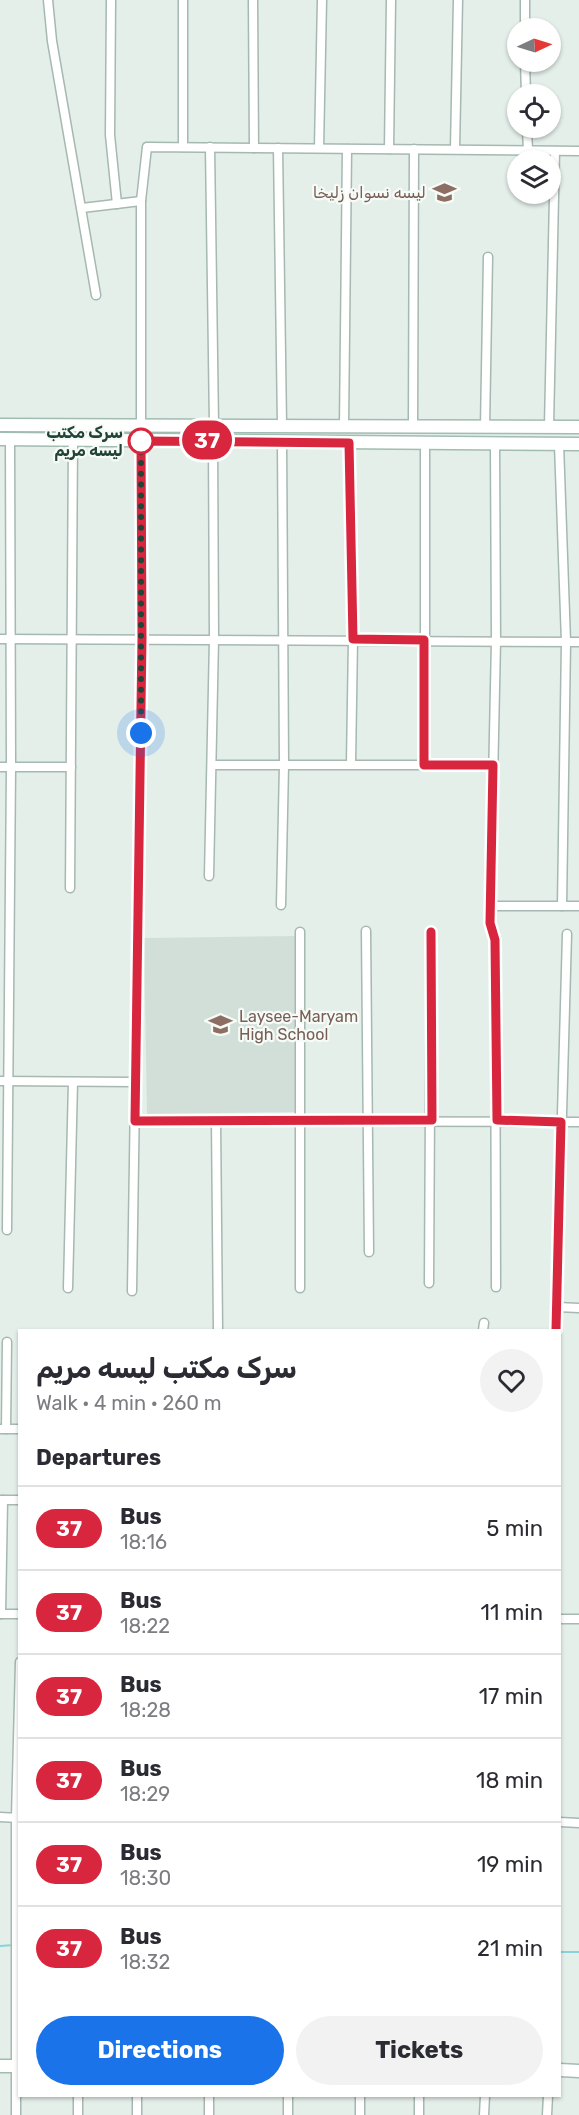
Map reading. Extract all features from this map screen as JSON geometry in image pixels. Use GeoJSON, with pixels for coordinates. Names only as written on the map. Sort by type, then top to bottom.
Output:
{"type":"FeatureCollection","features":[{"type":"Feature","properties":{"kind":"main road"},"geometry":{"type":"LineString","coordinates":[[117,424],[117,440]]}},
{"type":"Feature","properties":{"kind":"main road"},"geometry":{"type":"LineString","coordinates":[[0,425],[579,427]]}},
{"type":"Feature","properties":{"kind":"main road"},"geometry":{"type":"LineString","coordinates":[[162,425],[162,440]]}},
{"type":"Feature","properties":{"kind":"main road"},"geometry":{"type":"LineString","coordinates":[[5,439],[579,444]]}},
{"type":"Feature","properties":{"kind":"main road"},"geometry":{"type":"LineString","coordinates":[[0,2066],[18,2066]]}},
{"type":"Feature","properties":{"kind":"main road"},"geometry":{"type":"LineString","coordinates":[[561,2070],[579,2071]]}},
{"type":"Feature","properties":{"kind":"street"},"geometry":{"type":"LineString","coordinates":[[48,0],[52,41],[96,295]]}},
{"type":"Feature","properties":{"kind":"street"},"geometry":{"type":"LineString","coordinates":[[111,0],[110,135],[117,204]]}},
{"type":"Feature","properties":{"kind":"street"},"geometry":{"type":"LineString","coordinates":[[183,0],[183,147]]}},
{"type":"Feature","properties":{"kind":"street"},"geometry":{"type":"LineString","coordinates":[[254,0],[254,148]]}},
{"type":"Feature","properties":{"kind":"street"},"geometry":{"type":"LineString","coordinates":[[319,148],[322,0]]}},
{"type":"Feature","properties":{"kind":"street"},"geometry":{"type":"LineString","coordinates":[[389,149],[391,0]]}},
{"type":"Feature","properties":{"kind":"street"},"geometry":{"type":"LineString","coordinates":[[455,149],[458,0]]}},
{"type":"Feature","properties":{"kind":"street"},"geometry":{"type":"LineString","coordinates":[[525,0],[525,18]]}},
{"type":"Feature","properties":{"kind":"street"},"geometry":{"type":"LineString","coordinates":[[141,425],[141,201],[147,147],[507,150]]}},
{"type":"Feature","properties":{"kind":"street"},"geometry":{"type":"LineString","coordinates":[[210,147],[214,425]]}},
{"type":"Feature","properties":{"kind":"street"},"geometry":{"type":"LineString","coordinates":[[278,148],[282,425]]}},
{"type":"Feature","properties":{"kind":"street"},"geometry":{"type":"LineString","coordinates":[[344,426],[347,149]]}},
{"type":"Feature","properties":{"kind":"street"},"geometry":{"type":"LineString","coordinates":[[414,149],[414,427]]}},
{"type":"Feature","properties":{"kind":"street"},"geometry":{"type":"LineString","coordinates":[[561,151],[579,151]]}},
{"type":"Feature","properties":{"kind":"street"},"geometry":{"type":"LineString","coordinates":[[82,208],[141,201]]}},
{"type":"Feature","properties":{"kind":"street"},"geometry":{"type":"LineString","coordinates":[[549,426],[554,204]]}},
{"type":"Feature","properties":{"kind":"street"},"geometry":{"type":"LineString","coordinates":[[485,427],[488,257]]}},
{"type":"Feature","properties":{"kind":"street"},"geometry":{"type":"LineString","coordinates":[[5,439],[11,639],[11,767],[4,1081],[7,1230]]}},
{"type":"Feature","properties":{"kind":"street"},"geometry":{"type":"LineString","coordinates":[[69,888],[73,439]]}},
{"type":"Feature","properties":{"kind":"street"},"geometry":{"type":"LineString","coordinates":[[209,876],[213,765],[213,440]]}},
{"type":"Feature","properties":{"kind":"street"},"geometry":{"type":"LineString","coordinates":[[132,1291],[142,638],[141,441]]}},
{"type":"Feature","properties":{"kind":"street"},"geometry":{"type":"LineString","coordinates":[[281,905],[284,765],[282,441]]}},
{"type":"Feature","properties":{"kind":"street"},"geometry":{"type":"LineString","coordinates":[[349,443],[353,639],[351,763]]}},
{"type":"Feature","properties":{"kind":"street"},"geometry":{"type":"LineString","coordinates":[[424,765],[425,443]]}},
{"type":"Feature","properties":{"kind":"street"},"geometry":{"type":"LineString","coordinates":[[495,443],[496,641],[490,923],[495,940],[496,1287]]}},
{"type":"Feature","properties":{"kind":"street"},"geometry":{"type":"LineString","coordinates":[[559,444],[566,642],[562,906]]}},
{"type":"Feature","properties":{"kind":"street"},"geometry":{"type":"LineString","coordinates":[[0,639],[353,639],[579,642]]}},
{"type":"Feature","properties":{"kind":"street"},"geometry":{"type":"LineString","coordinates":[[213,765],[351,763],[493,765]]}},
{"type":"Feature","properties":{"kind":"street"},"geometry":{"type":"LineString","coordinates":[[0,766],[71,767]]}},
{"type":"Feature","properties":{"kind":"street"},"geometry":{"type":"LineString","coordinates":[[491,906],[579,906]]}},
{"type":"Feature","properties":{"kind":"street"},"geometry":{"type":"LineString","coordinates":[[366,931],[369,1252]]}},
{"type":"Feature","properties":{"kind":"street"},"geometry":{"type":"LineString","coordinates":[[300,932],[300,1288]]}},
{"type":"Feature","properties":{"kind":"street"},"geometry":{"type":"LineString","coordinates":[[429,1283],[432,1120],[431,932]]}},
{"type":"Feature","properties":{"kind":"street"},"geometry":{"type":"LineString","coordinates":[[556,1329],[567,934]]}},
{"type":"Feature","properties":{"kind":"street"},"geometry":{"type":"LineString","coordinates":[[4,1081],[134,1082]]}},
{"type":"Feature","properties":{"kind":"street"},"geometry":{"type":"LineString","coordinates":[[68,1288],[73,1082]]}},
{"type":"Feature","properties":{"kind":"street"},"geometry":{"type":"LineString","coordinates":[[216,1120],[218,1329]]}},
{"type":"Feature","properties":{"kind":"street"},"geometry":{"type":"LineString","coordinates":[[135,1121],[497,1120],[579,1122]]}},
{"type":"Feature","properties":{"kind":"street"},"geometry":{"type":"LineString","coordinates":[[556,1307],[579,1308]]}},
{"type":"Feature","properties":{"kind":"street"},"geometry":{"type":"LineString","coordinates":[[3,1429],[7,1342]]}},
{"type":"Feature","properties":{"kind":"street"},"geometry":{"type":"LineString","coordinates":[[18,1500],[1,1500],[1,1614],[18,1614]]}},
{"type":"Feature","properties":{"kind":"street"},"geometry":{"type":"LineString","coordinates":[[561,1619],[579,1620]]}},
{"type":"Feature","properties":{"kind":"street"},"geometry":{"type":"LineString","coordinates":[[0,1817],[18,1818],[16,2115]]}},
{"type":"Feature","properties":{"kind":"street"},"geometry":{"type":"LineString","coordinates":[[561,1822],[579,1823]]}},
{"type":"Feature","properties":{"kind":"street"},"geometry":{"type":"LineString","coordinates":[[78,2097],[78,2115]]}},
{"type":"Feature","properties":{"kind":"street"},"geometry":{"type":"LineString","coordinates":[[137,2097],[137,2115]]}},
{"type":"Feature","properties":{"kind":"street"},"geometry":{"type":"LineString","coordinates":[[209,2097],[209,2115]]}},
{"type":"Feature","properties":{"kind":"street"},"geometry":{"type":"LineString","coordinates":[[288,2097],[288,2115]]}},
{"type":"Feature","properties":{"kind":"street"},"geometry":{"type":"LineString","coordinates":[[360,2097],[360,2115]]}},
{"type":"Feature","properties":{"kind":"street"},"geometry":{"type":"LineString","coordinates":[[419,2097],[419,2115]]}},
{"type":"Feature","properties":{"kind":"street"},"geometry":{"type":"LineString","coordinates":[[484,2115],[485,2097]]}},
{"type":"Feature","properties":{"kind":"street"},"geometry":{"type":"LineString","coordinates":[[547,2115],[548,2097]]}},
{"type":"Feature","properties":{"kind":"shaded area","name":"Laysee-Maryam High School"},"geometry":{"type":"Polygon","coordinates":[[[296,936],[299,1112],[147,1114],[144,938],[296,936]]]}},
{"type":"Feature","properties":{"kind":"waterway"},"geometry":{"type":"LineString","coordinates":[[0,1946],[14,1945]]}},
{"type":"Feature","properties":{"kind":"waterway"},"geometry":{"type":"LineString","coordinates":[[561,1952],[579,1952]]}},
{"type":"Feature","properties":{"kind":"bus line","name":"37"},"geometry":{"type":"LineString","coordinates":[[431,932],[432,1120],[135,1121],[142,638],[141,441],[349,443],[353,639],[424,640],[424,765],[493,765],[490,923],[495,940],[497,1120],[561,1122],[556,1329]]}},
{"type":"Feature","properties":{"kind":"place","name":"لیسه نسوان زلیخا"},"geometry":{"type":"Point","coordinates":[444,192]}},
{"type":"Feature","properties":{"kind":"place","name":"سرک مکتب لیسه مریم"},"geometry":{"type":"Point","coordinates":[141,441]}},
{"type":"Feature","properties":{"kind":"place","name":"Laysee-Maryam High School"},"geometry":{"type":"Point","coordinates":[221,1025]}},
{"type":"Feature","properties":{"kind":"route"},"geometry":{"type":"LineString","coordinates":[[141,441],[141,733]]}}]}
